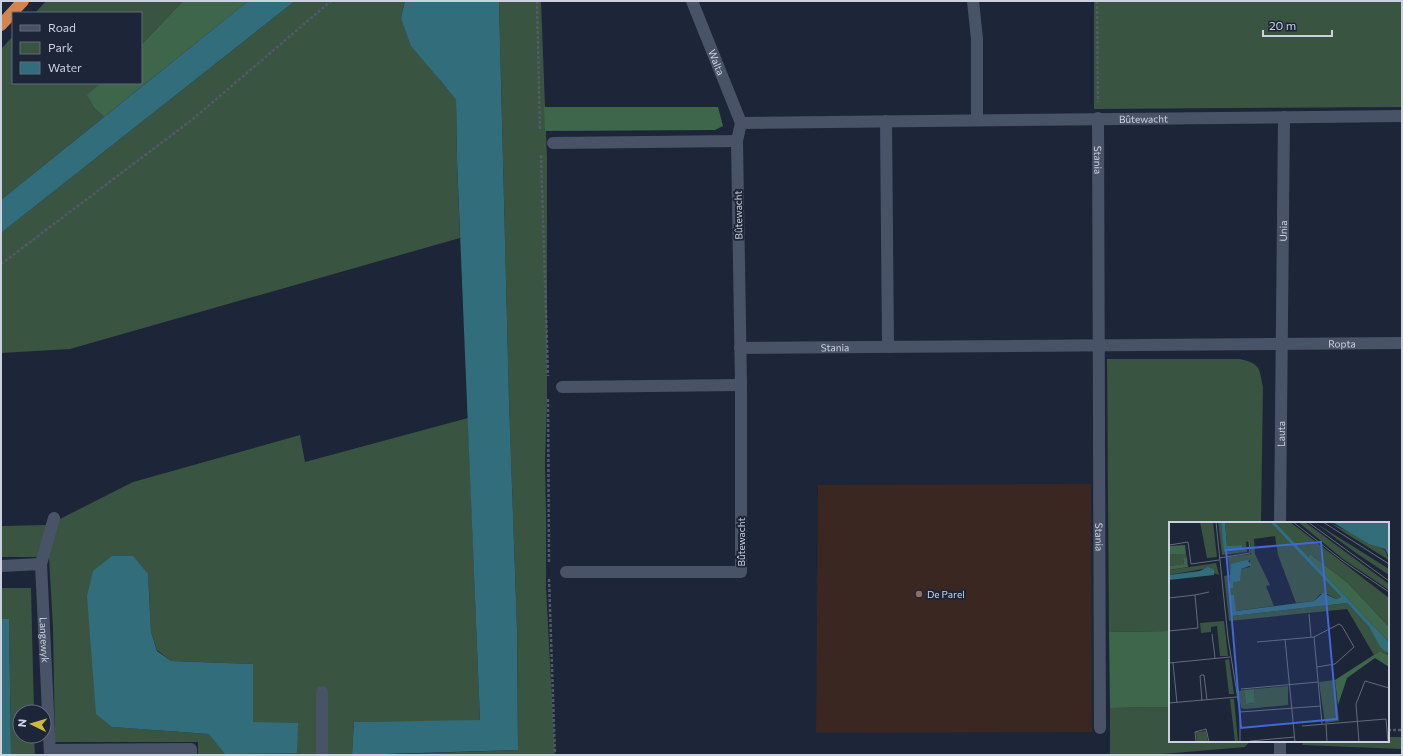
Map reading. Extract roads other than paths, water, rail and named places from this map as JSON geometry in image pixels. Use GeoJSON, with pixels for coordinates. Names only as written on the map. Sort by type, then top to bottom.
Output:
{"type":"FeatureCollection","features":[{"type":"Feature","properties":{"kind":"highway"},"geometry":{"type":"LineString","coordinates":[[13,12],[23,1]]}},
{"type":"Feature","properties":{"kind":"highway"},"geometry":{"type":"LineString","coordinates":[[1,25],[12,13]]}},
{"type":"Feature","properties":{"kind":"street","name":"Walta"},"geometry":{"type":"LineString","coordinates":[[692,1],[741,123]]}},
{"type":"Feature","properties":{"kind":"street"},"geometry":{"type":"LineString","coordinates":[[973,1],[977,39],[977,120]]}},
{"type":"Feature","properties":{"kind":"street","name":"Bûtewacht"},"geometry":{"type":"LineString","coordinates":[[566,572],[741,572],[741,385],[737,141],[741,123],[1098,118],[1402,116]]}},
{"type":"Feature","properties":{"kind":"street","name":"Unia"},"geometry":{"type":"LineString","coordinates":[[1282,344],[1284,117]]}},
{"type":"Feature","properties":{"kind":"street","name":"Stania"},"geometry":{"type":"LineString","coordinates":[[1098,118],[1100,728]]}},
{"type":"Feature","properties":{"kind":"street"},"geometry":{"type":"LineString","coordinates":[[886,121],[888,347]]}},
{"type":"Feature","properties":{"kind":"street"},"geometry":{"type":"LineString","coordinates":[[553,143],[737,141]]}},
{"type":"Feature","properties":{"kind":"street","name":"Ropta"},"geometry":{"type":"LineString","coordinates":[[1282,344],[1402,343]]}},
{"type":"Feature","properties":{"kind":"street","name":"Stania"},"geometry":{"type":"LineString","coordinates":[[740,348],[1282,344]]}},
{"type":"Feature","properties":{"kind":"street","name":"Lauta"},"geometry":{"type":"LineString","coordinates":[[1280,522],[1282,344]]}},
{"type":"Feature","properties":{"kind":"street"},"geometry":{"type":"LineString","coordinates":[[562,387],[741,385]]}},
{"type":"Feature","properties":{"kind":"street","name":"Langewyk"},"geometry":{"type":"LineString","coordinates":[[50,752],[41,564],[54,518]]}},
{"type":"Feature","properties":{"kind":"street"},"geometry":{"type":"LineString","coordinates":[[1,566],[41,564]]}},
{"type":"Feature","properties":{"kind":"street"},"geometry":{"type":"LineString","coordinates":[[322,692],[322,755]]}},
{"type":"Feature","properties":{"kind":"street"},"geometry":{"type":"LineString","coordinates":[[1280,742],[1280,755]]}},
{"type":"Feature","properties":{"kind":"street"},"geometry":{"type":"LineString","coordinates":[[50,752],[191,749],[191,755]]}},
{"type":"Feature","properties":{"kind":"water"},"geometry":{"type":"Polygon","coordinates":[[[248,1],[295,1],[1,233],[1,200],[248,1]]]}},
{"type":"Feature","properties":{"kind":"water"},"geometry":{"type":"Polygon","coordinates":[[[405,1],[499,1],[509,400],[517,629],[518,750],[352,755],[354,722],[480,720],[457,160],[456,100],[411,46],[401,18],[405,1]]]}},
{"type":"Feature","properties":{"kind":"water"},"geometry":{"type":"Polygon","coordinates":[[[112,556],[133,556],[148,574],[151,632],[157,651],[171,661],[253,664],[253,722],[298,723],[297,753],[225,754],[209,734],[112,727],[96,714],[87,596],[93,571],[112,556]]]}},
{"type":"Feature","properties":{"kind":"water"},"geometry":{"type":"Polygon","coordinates":[[[1,619],[9,619],[11,755],[1,755],[1,619]]]}},
{"type":"Feature","properties":{"kind":"place","name":"De Parel"},"geometry":{"type":"Point","coordinates":[919,594]}}]}
